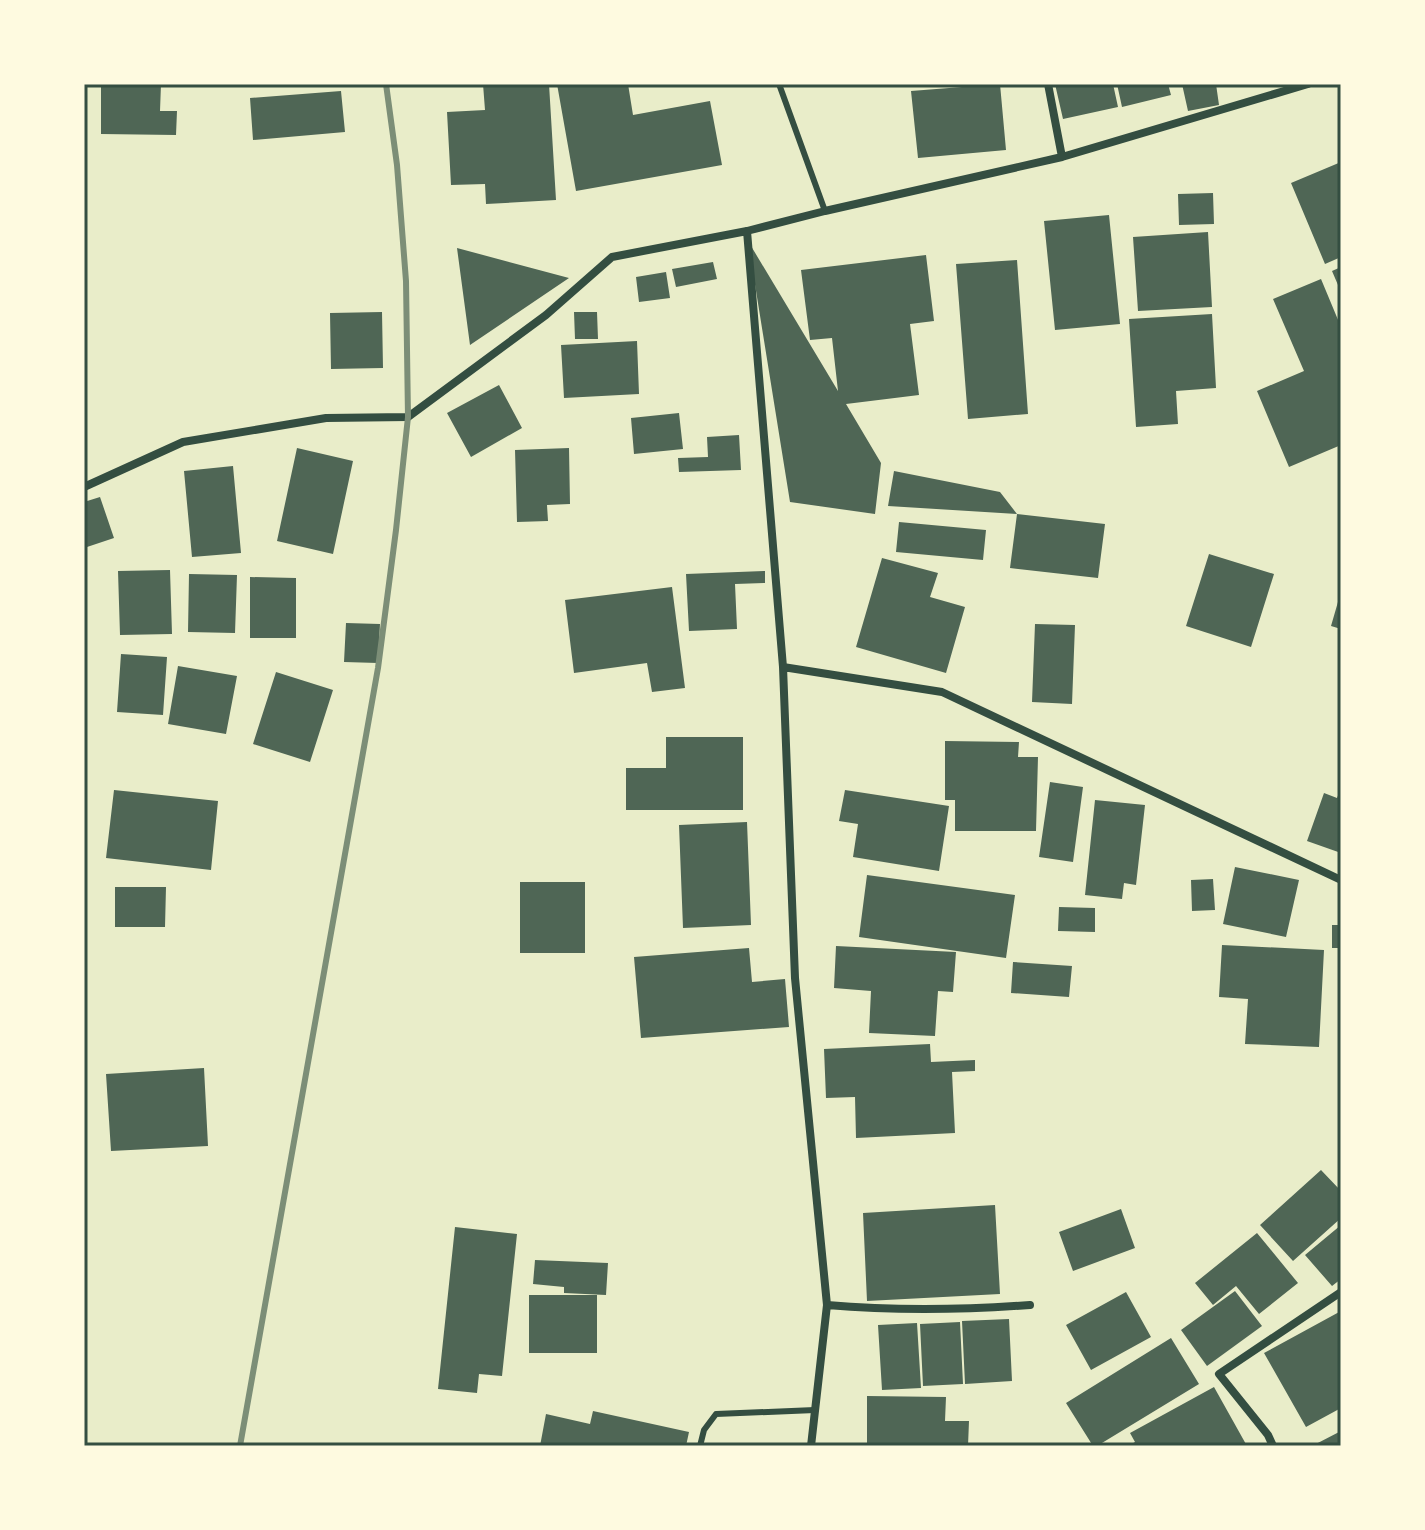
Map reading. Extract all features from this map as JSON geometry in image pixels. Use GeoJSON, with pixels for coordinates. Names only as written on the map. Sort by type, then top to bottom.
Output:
{"type":"FeatureCollection","features":[{"type":"Feature","properties":{"kind":"street"},"geometry":{"type":"LineString","coordinates":[[1048,84],[1062,157]]}},
{"type":"Feature","properties":{"kind":"street"},"geometry":{"type":"LineString","coordinates":[[84,487],[183,442],[326,418],[408,417],[546,315],[612,257],[747,231],[1062,157],[1308,84]]}},
{"type":"Feature","properties":{"kind":"street"},"geometry":{"type":"LineString","coordinates":[[747,231],[783,667],[795,978],[827,1305],[811,1446]]}},
{"type":"Feature","properties":{"kind":"street"},"geometry":{"type":"LineString","coordinates":[[783,667],[942,692],[1341,880]]}},
{"type":"Feature","properties":{"kind":"street"},"geometry":{"type":"LineString","coordinates":[[1273,1446],[1268,1435],[1219,1374],[1341,1292]]}},
{"type":"Feature","properties":{"kind":"street"},"geometry":{"type":"LineString","coordinates":[[827,1305],[877,1310],[1030,1305]]}},
{"type":"Feature","properties":{"kind":"lane"},"geometry":{"type":"LineString","coordinates":[[779,84],[825,211]]}},
{"type":"Feature","properties":{"kind":"lane"},"geometry":{"type":"LineString","coordinates":[[700,1446],[704,1430],[716,1414],[815,1410]]}},
{"type":"Feature","properties":{"kind":"building"},"geometry":{"type":"Polygon","coordinates":[[[101,84],[161,84],[160,111],[177,111],[176,135],[101,134],[101,84]]]}},
{"type":"Feature","properties":{"kind":"building"},"geometry":{"type":"Polygon","coordinates":[[[483,84],[549,84],[556,200],[486,204],[485,184],[451,185],[447,112],[485,110],[483,84]]]}},
{"type":"Feature","properties":{"kind":"building"},"geometry":{"type":"Polygon","coordinates":[[[557,84],[628,84],[633,115],[710,101],[722,165],[576,191],[557,84]]]}},
{"type":"Feature","properties":{"kind":"building"},"geometry":{"type":"Polygon","coordinates":[[[1000,84],[1006,150],[918,158],[911,91],[1000,84]]]}},
{"type":"Feature","properties":{"kind":"building"},"geometry":{"type":"Polygon","coordinates":[[[1055,84],[1113,84],[1118,107],[1063,119],[1055,84]]]}},
{"type":"Feature","properties":{"kind":"building"},"geometry":{"type":"Polygon","coordinates":[[[1117,84],[1168,84],[1171,95],[1122,107],[1117,84]]]}},
{"type":"Feature","properties":{"kind":"building"},"geometry":{"type":"Polygon","coordinates":[[[1182,84],[1216,84],[1219,105],[1188,111],[1182,84]]]}},
{"type":"Feature","properties":{"kind":"building"},"geometry":{"type":"Polygon","coordinates":[[[341,91],[345,132],[253,140],[250,98],[341,91]]]}},
{"type":"Feature","properties":{"kind":"building"},"geometry":{"type":"Polygon","coordinates":[[[1341,162],[1341,257],[1325,264],[1291,183],[1341,162]]]}},
{"type":"Feature","properties":{"kind":"building"},"geometry":{"type":"Polygon","coordinates":[[[1213,193],[1214,224],[1179,225],[1178,194],[1213,193]]]}},
{"type":"Feature","properties":{"kind":"building"},"geometry":{"type":"Polygon","coordinates":[[[1109,215],[1120,324],[1055,330],[1044,221],[1109,215]]]}},
{"type":"Feature","properties":{"kind":"building"},"geometry":{"type":"Polygon","coordinates":[[[1208,232],[1212,307],[1138,311],[1133,237],[1208,232]]]}},
{"type":"Feature","properties":{"kind":"building"},"geometry":{"type":"Polygon","coordinates":[[[748,241],[838,391],[832,338],[810,340],[801,270],[926,255],[934,321],[910,324],[919,395],[846,404],[881,463],[875,514],[790,502],[748,241]]]}},
{"type":"Feature","properties":{"kind":"building"},"geometry":{"type":"Polygon","coordinates":[[[457,248],[569,278],[470,345],[457,248]]]}},
{"type":"Feature","properties":{"kind":"building"},"geometry":{"type":"Polygon","coordinates":[[[1017,260],[1028,414],[968,419],[956,264],[1017,260]]]}},
{"type":"Feature","properties":{"kind":"building"},"geometry":{"type":"Polygon","coordinates":[[[713,262],[717,279],[676,287],[672,269],[713,262]]]}},
{"type":"Feature","properties":{"kind":"building"},"geometry":{"type":"Polygon","coordinates":[[[1341,267],[1341,292],[1332,271],[1341,267]]]}},
{"type":"Feature","properties":{"kind":"building"},"geometry":{"type":"Polygon","coordinates":[[[666,272],[670,298],[639,302],[636,277],[666,272]]]}},
{"type":"Feature","properties":{"kind":"building"},"geometry":{"type":"Polygon","coordinates":[[[1321,279],[1341,327],[1341,445],[1289,467],[1257,391],[1304,371],[1273,299],[1321,279]]]}},
{"type":"Feature","properties":{"kind":"building"},"geometry":{"type":"Polygon","coordinates":[[[382,312],[383,368],[331,369],[330,313],[382,312]]]}},
{"type":"Feature","properties":{"kind":"building"},"geometry":{"type":"Polygon","coordinates":[[[574,312],[597,312],[598,339],[575,339],[574,312]]]}},
{"type":"Feature","properties":{"kind":"building"},"geometry":{"type":"Polygon","coordinates":[[[1212,314],[1216,388],[1176,391],[1178,424],[1136,427],[1129,319],[1212,314]]]}},
{"type":"Feature","properties":{"kind":"building"},"geometry":{"type":"Polygon","coordinates":[[[637,341],[639,394],[564,398],[561,345],[637,341]]]}},
{"type":"Feature","properties":{"kind":"building"},"geometry":{"type":"Polygon","coordinates":[[[499,385],[522,428],[471,457],[447,413],[499,385]]]}},
{"type":"Feature","properties":{"kind":"building"},"geometry":{"type":"Polygon","coordinates":[[[679,413],[683,449],[634,454],[631,418],[679,413]]]}},
{"type":"Feature","properties":{"kind":"building"},"geometry":{"type":"Polygon","coordinates":[[[739,435],[741,470],[679,472],[678,458],[708,457],[707,437],[739,435]]]}},
{"type":"Feature","properties":{"kind":"building"},"geometry":{"type":"Polygon","coordinates":[[[297,448],[353,461],[333,554],[277,541],[297,448]]]}},
{"type":"Feature","properties":{"kind":"building"},"geometry":{"type":"Polygon","coordinates":[[[569,448],[570,504],[547,505],[548,521],[517,522],[515,450],[569,448]]]}},
{"type":"Feature","properties":{"kind":"building"},"geometry":{"type":"Polygon","coordinates":[[[233,466],[241,553],[192,557],[184,471],[233,466]]]}},
{"type":"Feature","properties":{"kind":"building"},"geometry":{"type":"Polygon","coordinates":[[[894,471],[1000,492],[1017,514],[888,506],[894,471]]]}},
{"type":"Feature","properties":{"kind":"building"},"geometry":{"type":"Polygon","coordinates":[[[100,497],[114,538],[84,548],[84,502],[100,497]]]}},
{"type":"Feature","properties":{"kind":"building"},"geometry":{"type":"Polygon","coordinates":[[[1017,514],[1105,524],[1098,578],[1010,568],[1017,514]]]}},
{"type":"Feature","properties":{"kind":"building"},"geometry":{"type":"Polygon","coordinates":[[[899,522],[986,530],[983,560],[896,552],[899,522]]]}},
{"type":"Feature","properties":{"kind":"building"},"geometry":{"type":"Polygon","coordinates":[[[1209,554],[1274,574],[1251,647],[1186,626],[1209,554]]]}},
{"type":"Feature","properties":{"kind":"building"},"geometry":{"type":"Polygon","coordinates":[[[882,558],[938,573],[930,597],[965,607],[946,673],[856,647],[882,558]]]}},
{"type":"Feature","properties":{"kind":"building"},"geometry":{"type":"Polygon","coordinates":[[[170,570],[172,634],[120,635],[118,571],[170,570]]]}},
{"type":"Feature","properties":{"kind":"building"},"geometry":{"type":"Polygon","coordinates":[[[765,571],[765,583],[735,584],[737,629],[689,631],[686,574],[765,571]]]}},
{"type":"Feature","properties":{"kind":"building"},"geometry":{"type":"Polygon","coordinates":[[[189,574],[237,575],[235,633],[188,632],[189,574]]]}},
{"type":"Feature","properties":{"kind":"building"},"geometry":{"type":"Polygon","coordinates":[[[250,577],[296,578],[296,638],[250,638],[250,577]]]}},
{"type":"Feature","properties":{"kind":"building"},"geometry":{"type":"Polygon","coordinates":[[[672,587],[685,688],[652,692],[647,663],[574,673],[565,600],[672,587]]]}},
{"type":"Feature","properties":{"kind":"building"},"geometry":{"type":"Polygon","coordinates":[[[1341,595],[1341,629],[1331,626],[1341,595]]]}},
{"type":"Feature","properties":{"kind":"building"},"geometry":{"type":"Polygon","coordinates":[[[346,623],[380,624],[378,663],[344,662],[346,623]]]}},
{"type":"Feature","properties":{"kind":"building"},"geometry":{"type":"Polygon","coordinates":[[[1035,624],[1075,625],[1072,704],[1032,702],[1035,624]]]}},
{"type":"Feature","properties":{"kind":"building"},"geometry":{"type":"Polygon","coordinates":[[[121,654],[167,657],[163,715],[117,712],[121,654]]]}},
{"type":"Feature","properties":{"kind":"building"},"geometry":{"type":"Polygon","coordinates":[[[178,666],[237,676],[226,734],[168,724],[178,666]]]}},
{"type":"Feature","properties":{"kind":"building"},"geometry":{"type":"Polygon","coordinates":[[[276,672],[333,690],[310,762],[253,744],[276,672]]]}},
{"type":"Feature","properties":{"kind":"building"},"geometry":{"type":"Polygon","coordinates":[[[666,737],[743,737],[743,810],[626,810],[626,768],[666,768],[666,737]]]}},
{"type":"Feature","properties":{"kind":"building"},"geometry":{"type":"Polygon","coordinates":[[[945,741],[1019,742],[1018,757],[1038,757],[1036,831],[955,831],[955,800],[945,800],[945,741]]]}},
{"type":"Feature","properties":{"kind":"building"},"geometry":{"type":"Polygon","coordinates":[[[1050,782],[1083,787],[1073,862],[1039,857],[1050,782]]]}},
{"type":"Feature","properties":{"kind":"building"},"geometry":{"type":"Polygon","coordinates":[[[1341,788],[1341,853],[1307,841],[1324,793],[1337,798],[1341,788]]]}},
{"type":"Feature","properties":{"kind":"building"},"geometry":{"type":"Polygon","coordinates":[[[114,790],[218,801],[211,870],[106,858],[114,790]]]}},
{"type":"Feature","properties":{"kind":"building"},"geometry":{"type":"Polygon","coordinates":[[[845,790],[949,806],[939,871],[853,857],[858,824],[839,821],[845,790]]]}},
{"type":"Feature","properties":{"kind":"building"},"geometry":{"type":"Polygon","coordinates":[[[1095,800],[1145,805],[1136,885],[1124,883],[1122,899],[1085,895],[1095,800]]]}},
{"type":"Feature","properties":{"kind":"building"},"geometry":{"type":"Polygon","coordinates":[[[747,822],[751,925],[683,928],[679,825],[747,822]]]}},
{"type":"Feature","properties":{"kind":"building"},"geometry":{"type":"Polygon","coordinates":[[[1235,867],[1299,880],[1286,937],[1223,924],[1235,867]]]}},
{"type":"Feature","properties":{"kind":"building"},"geometry":{"type":"Polygon","coordinates":[[[867,875],[1015,895],[1006,958],[859,937],[867,875]]]}},
{"type":"Feature","properties":{"kind":"building"},"geometry":{"type":"Polygon","coordinates":[[[1213,879],[1215,910],[1192,911],[1191,880],[1213,879]]]}},
{"type":"Feature","properties":{"kind":"building"},"geometry":{"type":"Polygon","coordinates":[[[520,882],[585,882],[585,953],[520,953],[520,882]]]}},
{"type":"Feature","properties":{"kind":"building"},"geometry":{"type":"Polygon","coordinates":[[[115,887],[166,887],[165,927],[115,927],[115,887]]]}},
{"type":"Feature","properties":{"kind":"building"},"geometry":{"type":"Polygon","coordinates":[[[1059,907],[1095,908],[1095,932],[1058,931],[1059,907]]]}},
{"type":"Feature","properties":{"kind":"building"},"geometry":{"type":"Polygon","coordinates":[[[1332,925],[1341,925],[1341,948],[1332,948],[1332,925]]]}},
{"type":"Feature","properties":{"kind":"building"},"geometry":{"type":"Polygon","coordinates":[[[1222,945],[1324,950],[1319,1047],[1245,1044],[1248,999],[1219,997],[1222,945]]]}},
{"type":"Feature","properties":{"kind":"building"},"geometry":{"type":"Polygon","coordinates":[[[836,946],[956,952],[953,992],[938,991],[935,1036],[869,1033],[871,991],[834,988],[836,946]]]}},
{"type":"Feature","properties":{"kind":"building"},"geometry":{"type":"Polygon","coordinates":[[[749,948],[752,982],[785,979],[789,1027],[641,1038],[634,957],[749,948]]]}},
{"type":"Feature","properties":{"kind":"building"},"geometry":{"type":"Polygon","coordinates":[[[1013,962],[1072,966],[1069,997],[1011,993],[1013,962]]]}},
{"type":"Feature","properties":{"kind":"building"},"geometry":{"type":"Polygon","coordinates":[[[930,1044],[931,1062],[975,1060],[975,1071],[952,1072],[955,1133],[856,1138],[855,1097],[826,1098],[824,1049],[930,1044]]]}},
{"type":"Feature","properties":{"kind":"building"},"geometry":{"type":"Polygon","coordinates":[[[204,1068],[208,1146],[111,1151],[106,1074],[204,1068]]]}},
{"type":"Feature","properties":{"kind":"building"},"geometry":{"type":"Polygon","coordinates":[[[1321,1170],[1341,1191],[1341,1218],[1293,1261],[1260,1225],[1321,1170]]]}},
{"type":"Feature","properties":{"kind":"building"},"geometry":{"type":"Polygon","coordinates":[[[995,1205],[1000,1294],[867,1301],[863,1213],[995,1205]]]}},
{"type":"Feature","properties":{"kind":"building"},"geometry":{"type":"Polygon","coordinates":[[[1121,1209],[1135,1248],[1073,1271],[1059,1232],[1121,1209]]]}},
{"type":"Feature","properties":{"kind":"building"},"geometry":{"type":"Polygon","coordinates":[[[1341,1225],[1341,1279],[1332,1286],[1305,1255],[1341,1225]]]}},
{"type":"Feature","properties":{"kind":"building"},"geometry":{"type":"Polygon","coordinates":[[[455,1227],[517,1234],[502,1376],[479,1374],[477,1393],[438,1389],[455,1227]]]}},
{"type":"Feature","properties":{"kind":"building"},"geometry":{"type":"Polygon","coordinates":[[[1257,1233],[1298,1283],[1259,1314],[1236,1286],[1213,1305],[1195,1283],[1257,1233]]]}},
{"type":"Feature","properties":{"kind":"building"},"geometry":{"type":"Polygon","coordinates":[[[535,1260],[608,1263],[606,1295],[564,1293],[564,1287],[533,1284],[535,1260]]]}},
{"type":"Feature","properties":{"kind":"building"},"geometry":{"type":"Polygon","coordinates":[[[1235,1291],[1262,1326],[1207,1366],[1181,1330],[1235,1291]]]}},
{"type":"Feature","properties":{"kind":"building"},"geometry":{"type":"Polygon","coordinates":[[[1126,1292],[1151,1337],[1091,1370],[1066,1325],[1126,1292]]]}},
{"type":"Feature","properties":{"kind":"building"},"geometry":{"type":"Polygon","coordinates":[[[529,1295],[597,1295],[597,1353],[529,1353],[529,1295]]]}},
{"type":"Feature","properties":{"kind":"building"},"geometry":{"type":"Polygon","coordinates":[[[1341,1311],[1341,1408],[1306,1427],[1264,1353],[1341,1311]]]}},
{"type":"Feature","properties":{"kind":"building"},"geometry":{"type":"Polygon","coordinates":[[[1009,1319],[1012,1381],[965,1384],[962,1321],[1009,1319]]]}},
{"type":"Feature","properties":{"kind":"building"},"geometry":{"type":"Polygon","coordinates":[[[960,1322],[963,1384],[923,1386],[920,1324],[960,1322]]]}},
{"type":"Feature","properties":{"kind":"building"},"geometry":{"type":"Polygon","coordinates":[[[917,1323],[921,1388],[882,1390],[878,1325],[917,1323]]]}},
{"type":"Feature","properties":{"kind":"building"},"geometry":{"type":"Polygon","coordinates":[[[1171,1338],[1199,1384],[1093,1446],[1066,1403],[1171,1338]]]}},
{"type":"Feature","properties":{"kind":"building"},"geometry":{"type":"Polygon","coordinates":[[[1214,1387],[1247,1446],[1128,1446],[1135,1442],[1130,1433],[1214,1387]]]}},
{"type":"Feature","properties":{"kind":"building"},"geometry":{"type":"Polygon","coordinates":[[[867,1396],[946,1397],[945,1421],[969,1421],[968,1446],[867,1446],[867,1396]]]}},
{"type":"Feature","properties":{"kind":"building"},"geometry":{"type":"Polygon","coordinates":[[[593,1411],[689,1432],[686,1446],[540,1446],[546,1414],[590,1424],[593,1411]]]}},
{"type":"Feature","properties":{"kind":"building"},"geometry":{"type":"Polygon","coordinates":[[[1341,1431],[1341,1446],[1312,1446],[1341,1431]]]}},
{"type":"Feature","properties":{"kind":"railway"},"geometry":{"type":"LineString","coordinates":[[240,1446],[378,668],[396,530],[408,417],[406,281],[397,165],[386,84]]}}]}
